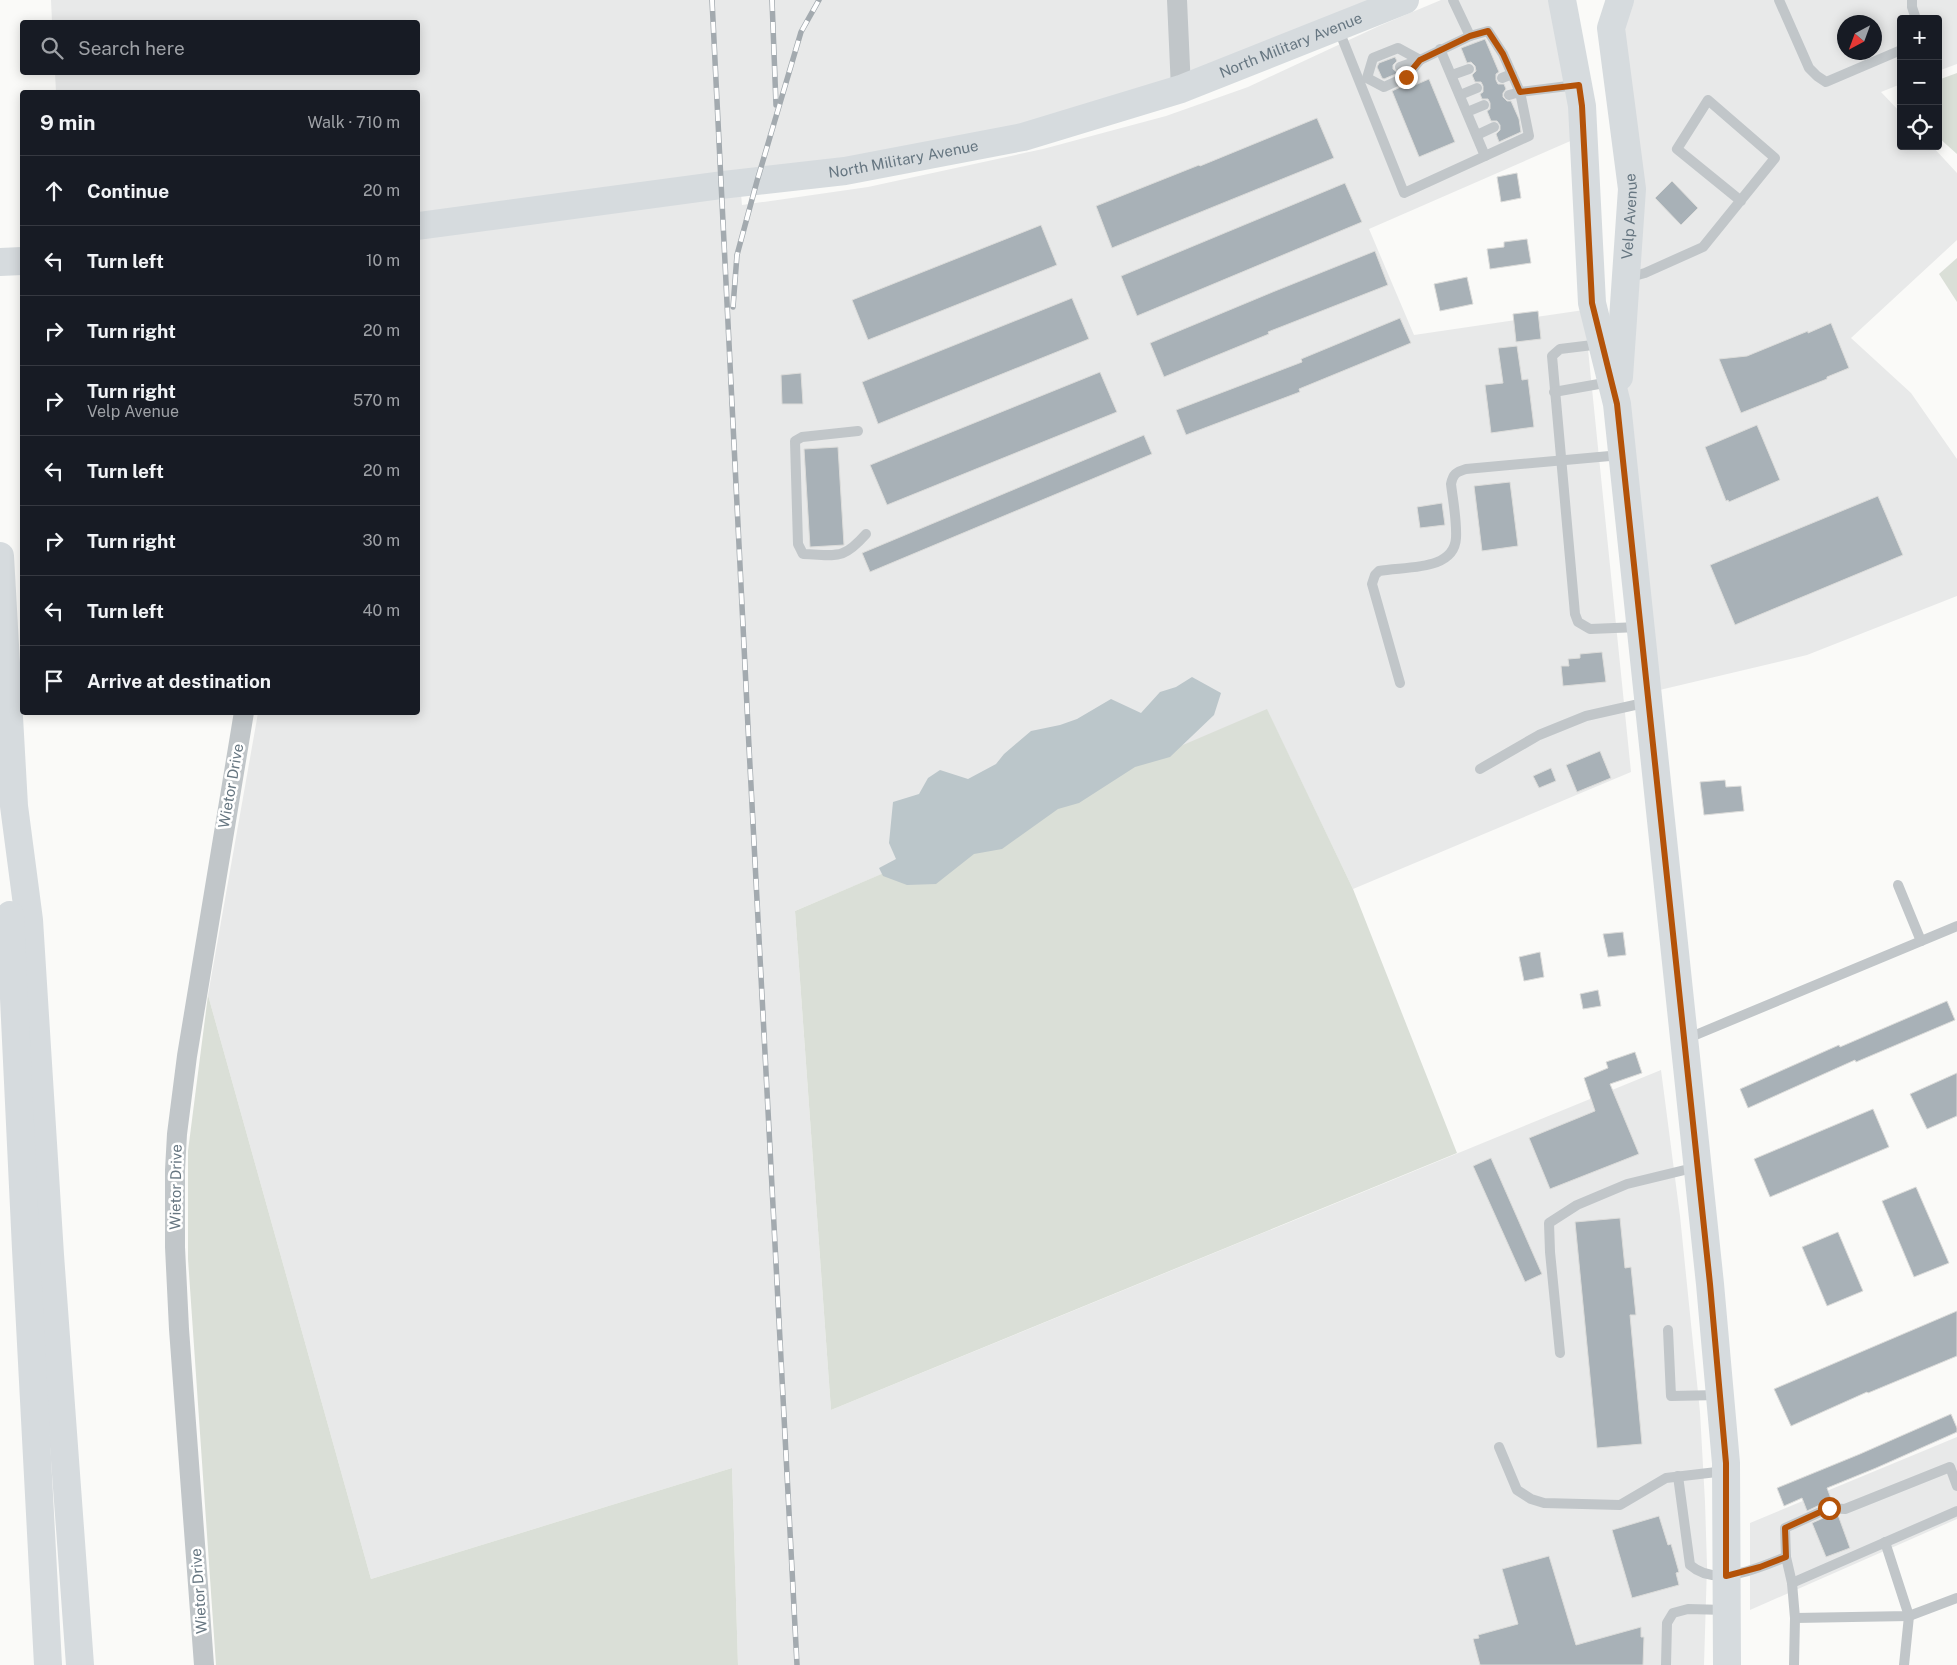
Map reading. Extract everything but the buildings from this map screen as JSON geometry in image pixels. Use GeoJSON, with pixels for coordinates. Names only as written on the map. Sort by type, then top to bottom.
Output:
{"type":"FeatureCollection","features":[{"type":"Feature","properties":{"kind":"main road","name":"North Military Avenue"},"geometry":{"type":"LineString","coordinates":[[420,226],[713,186],[845,171],[1023,136],[1181,89],[1338,27],[1381,6],[1405,0]]}},
{"type":"Feature","properties":{"kind":"main road","name":"Velp Avenue"},"geometry":{"type":"LineString","coordinates":[[1562,0],[1583,115],[1592,303],[1614,393],[1622,455],[1698,1167],[1726,1471],[1726,1665]]}},
{"type":"Feature","properties":{"kind":"main road","name":"Velp Avenue"},"geometry":{"type":"LineString","coordinates":[[1614,393],[1626,278],[1632,189],[1611,28],[1620,0]]}},
{"type":"Feature","properties":{"kind":"main road"},"geometry":{"type":"LineString","coordinates":[[0,262],[20,261]]}},
{"type":"Feature","properties":{"kind":"main road"},"geometry":{"type":"LineString","coordinates":[[0,556],[14,806],[29,920],[50,1255],[80,1665]]}},
{"type":"Feature","properties":{"kind":"main road"},"geometry":{"type":"LineString","coordinates":[[14,806],[10,927],[48,1665]]}},
{"type":"Feature","properties":{"kind":"street"},"geometry":{"type":"LineString","coordinates":[[1177,0],[1181,89]]}},
{"type":"Feature","properties":{"kind":"street","name":"Wietor Drive"},"geometry":{"type":"LineString","coordinates":[[204,1665],[179,1329],[175,1239],[175,1170],[177,1134],[187,1056],[244,715]]}},
{"type":"Feature","properties":{"kind":"lane"},"geometry":{"type":"LineString","coordinates":[[1453,0],[1470,36]]}},
{"type":"Feature","properties":{"kind":"lane"},"geometry":{"type":"LineString","coordinates":[[1779,0],[1809,68],[1826,82],[1897,52]]}},
{"type":"Feature","properties":{"kind":"lane"},"geometry":{"type":"LineString","coordinates":[[1912,0],[1915,15]]}},
{"type":"Feature","properties":{"kind":"lane"},"geometry":{"type":"LineString","coordinates":[[1338,27],[1363,80],[1404,192],[1529,136],[1520,113],[1520,92],[1507,76],[1488,31],[1470,36],[1420,60],[1400,67]]}},
{"type":"Feature","properties":{"kind":"lane"},"geometry":{"type":"LineString","coordinates":[[1363,80],[1373,58],[1398,48],[1420,60]]}},
{"type":"Feature","properties":{"kind":"lane"},"geometry":{"type":"LineString","coordinates":[[1440,49],[1485,156]]}},
{"type":"Feature","properties":{"kind":"lane"},"geometry":{"type":"LineString","coordinates":[[1363,80],[1384,87],[1406,77],[1420,60]]}},
{"type":"Feature","properties":{"kind":"lane"},"geometry":{"type":"LineString","coordinates":[[1452,75],[1469,69]]}},
{"type":"Feature","properties":{"kind":"lane"},"geometry":{"type":"LineString","coordinates":[[1363,80],[1380,74]]}},
{"type":"Feature","properties":{"kind":"lane"},"geometry":{"type":"LineString","coordinates":[[1509,95],[1579,85]]}},
{"type":"Feature","properties":{"kind":"lane"},"geometry":{"type":"LineString","coordinates":[[1460,95],[1477,88]]}},
{"type":"Feature","properties":{"kind":"lane"},"geometry":{"type":"LineString","coordinates":[[1626,278],[1703,248],[1741,201],[1775,158],[1708,100],[1677,149],[1741,201]]}},
{"type":"Feature","properties":{"kind":"lane"},"geometry":{"type":"LineString","coordinates":[[1467,112],[1484,105]]}},
{"type":"Feature","properties":{"kind":"lane"},"geometry":{"type":"LineString","coordinates":[[1477,135],[1494,127]]}},
{"type":"Feature","properties":{"kind":"lane"},"geometry":{"type":"LineString","coordinates":[[1602,344],[1560,349],[1552,356],[1575,614],[1578,622],[1590,629],[1641,627]]}},
{"type":"Feature","properties":{"kind":"lane"},"geometry":{"type":"LineString","coordinates":[[1554,392],[1614,393]]}},
{"type":"Feature","properties":{"kind":"lane"},"geometry":{"type":"LineString","coordinates":[[858,431],[802,437],[795,441],[798,544],[803,554],[843,555],[853,548],[866,534]]}},
{"type":"Feature","properties":{"kind":"lane"},"geometry":{"type":"LineString","coordinates":[[1400,683],[1372,584],[1375,575],[1379,571],[1435,563],[1446,559],[1452,552],[1456,538],[1451,484],[1452,476],[1456,472],[1466,469],[1622,455]]}},
{"type":"Feature","properties":{"kind":"lane"},"geometry":{"type":"LineString","coordinates":[[1480,769],[1547,732],[1586,716],[1648,702]]}},
{"type":"Feature","properties":{"kind":"lane"},"geometry":{"type":"LineString","coordinates":[[1898,885],[1921,941]]}},
{"type":"Feature","properties":{"kind":"lane"},"geometry":{"type":"LineString","coordinates":[[1685,1040],[1957,926]]}},
{"type":"Feature","properties":{"kind":"lane"},"geometry":{"type":"LineString","coordinates":[[1560,1353],[1548,1223],[1577,1205],[1627,1184],[1698,1167]]}},
{"type":"Feature","properties":{"kind":"lane"},"geometry":{"type":"LineString","coordinates":[[1668,1330],[1671,1396],[1720,1395]]}},
{"type":"Feature","properties":{"kind":"lane"},"geometry":{"type":"LineString","coordinates":[[1499,1446],[1517,1490],[1531,1500],[1544,1503],[1620,1505],[1666,1478],[1726,1471]]}},
{"type":"Feature","properties":{"kind":"lane"},"geometry":{"type":"LineString","coordinates":[[1794,1665],[1792,1583],[1786,1557],[1785,1528],[1829,1508],[1845,1509],[1950,1467],[1957,1486]]}},
{"type":"Feature","properties":{"kind":"lane"},"geometry":{"type":"LineString","coordinates":[[1678,1476],[1690,1565],[1698,1572],[1726,1576],[1760,1567],[1786,1557]]}},
{"type":"Feature","properties":{"kind":"lane"},"geometry":{"type":"LineString","coordinates":[[1792,1583],[1957,1511]]}},
{"type":"Feature","properties":{"kind":"lane"},"geometry":{"type":"LineString","coordinates":[[1885,1542],[1909,1616],[1904,1665]]}},
{"type":"Feature","properties":{"kind":"lane"},"geometry":{"type":"LineString","coordinates":[[1794,1618],[1909,1616],[1957,1598]]}},
{"type":"Feature","properties":{"kind":"lane"},"geometry":{"type":"LineString","coordinates":[[1666,1665],[1667,1623],[1674,1613],[1688,1609],[1726,1610]]}},
{"type":"Feature","properties":{"kind":"shaded area"},"geometry":{"type":"Polygon","coordinates":[[[51,0],[1391,0],[1023,137],[740,183],[742,205],[868,187],[1043,149],[1166,116],[1248,87],[1379,26],[1441,0],[1548,0],[1553,6],[1575,139],[1369,229],[1414,335],[1584,310],[1631,772],[1353,889],[1267,710],[795,911],[831,1410],[1661,1070],[1680,1216],[1700,1412],[1707,1566],[1704,1665],[738,1665],[732,1468],[371,1579],[208,995],[258,715],[420,715],[420,90],[56,90],[55,75],[420,75],[420,20],[52,20],[51,0]]]}},
{"type":"Feature","properties":{"kind":"shaded area"},"geometry":{"type":"Polygon","coordinates":[[[1620,0],[1957,0],[1957,64],[1942,70],[1942,15],[1897,15],[1897,86],[1881,92],[1897,109],[1897,150],[1936,150],[1957,173],[1957,240],[1851,338],[1911,393],[1957,459],[1957,596],[1807,655],[1647,693],[1617,404],[1620,0]]]}},
{"type":"Feature","properties":{"kind":"shaded area"},"geometry":{"type":"Polygon","coordinates":[[[1957,73],[1957,154],[1942,141],[1942,79],[1957,73]]]}},
{"type":"Feature","properties":{"kind":"shaded area"},"geometry":{"type":"Polygon","coordinates":[[[1957,258],[1957,302],[1939,274],[1957,258]]]}},
{"type":"Feature","properties":{"kind":"shaded area"},"geometry":{"type":"Polygon","coordinates":[[[1192,677],[1221,693],[1214,715],[1170,757],[1135,767],[1079,803],[1058,809],[1002,849],[974,854],[936,884],[907,885],[883,876],[879,868],[896,859],[889,843],[893,802],[919,794],[928,778],[940,770],[968,779],[996,764],[1004,754],[1031,731],[1060,725],[1077,719],[1111,699],[1141,713],[1160,692],[1176,687],[1192,677]]]}},
{"type":"Feature","properties":{"kind":"shaded area"},"geometry":{"type":"Polygon","coordinates":[[[1267,709],[1353,889],[1457,1153],[831,1410],[795,911],[1267,709]]]}},
{"type":"Feature","properties":{"kind":"shaded area"},"geometry":{"type":"Polygon","coordinates":[[[208,995],[371,1579],[732,1468],[738,1665],[216,1665],[188,1259],[188,1151],[208,995]]]}},
{"type":"Feature","properties":{"kind":"shaded area"},"geometry":{"type":"Polygon","coordinates":[[[1957,1437],[1957,1519],[1750,1610],[1750,1523],[1957,1437]]]}},
{"type":"Feature","properties":{"kind":"railway"},"geometry":{"type":"LineString","coordinates":[[712,0],[797,1665]]}},
{"type":"Feature","properties":{"kind":"railway"},"geometry":{"type":"LineString","coordinates":[[772,0],[776,105]]}},
{"type":"Feature","properties":{"kind":"railway"},"geometry":{"type":"LineString","coordinates":[[733,307],[737,255],[757,181],[801,32],[819,0]]}},
{"type":"Feature","properties":{"kind":"route"},"geometry":{"type":"LineString","coordinates":[[1406,77],[1420,60],[1470,36],[1488,31],[1503,54],[1520,92],[1540,88],[1579,85],[1582,106],[1592,303],[1617,404],[1710,1284],[1726,1463],[1726,1576],[1760,1567],[1786,1557],[1785,1528],[1829,1508]]}}]}
